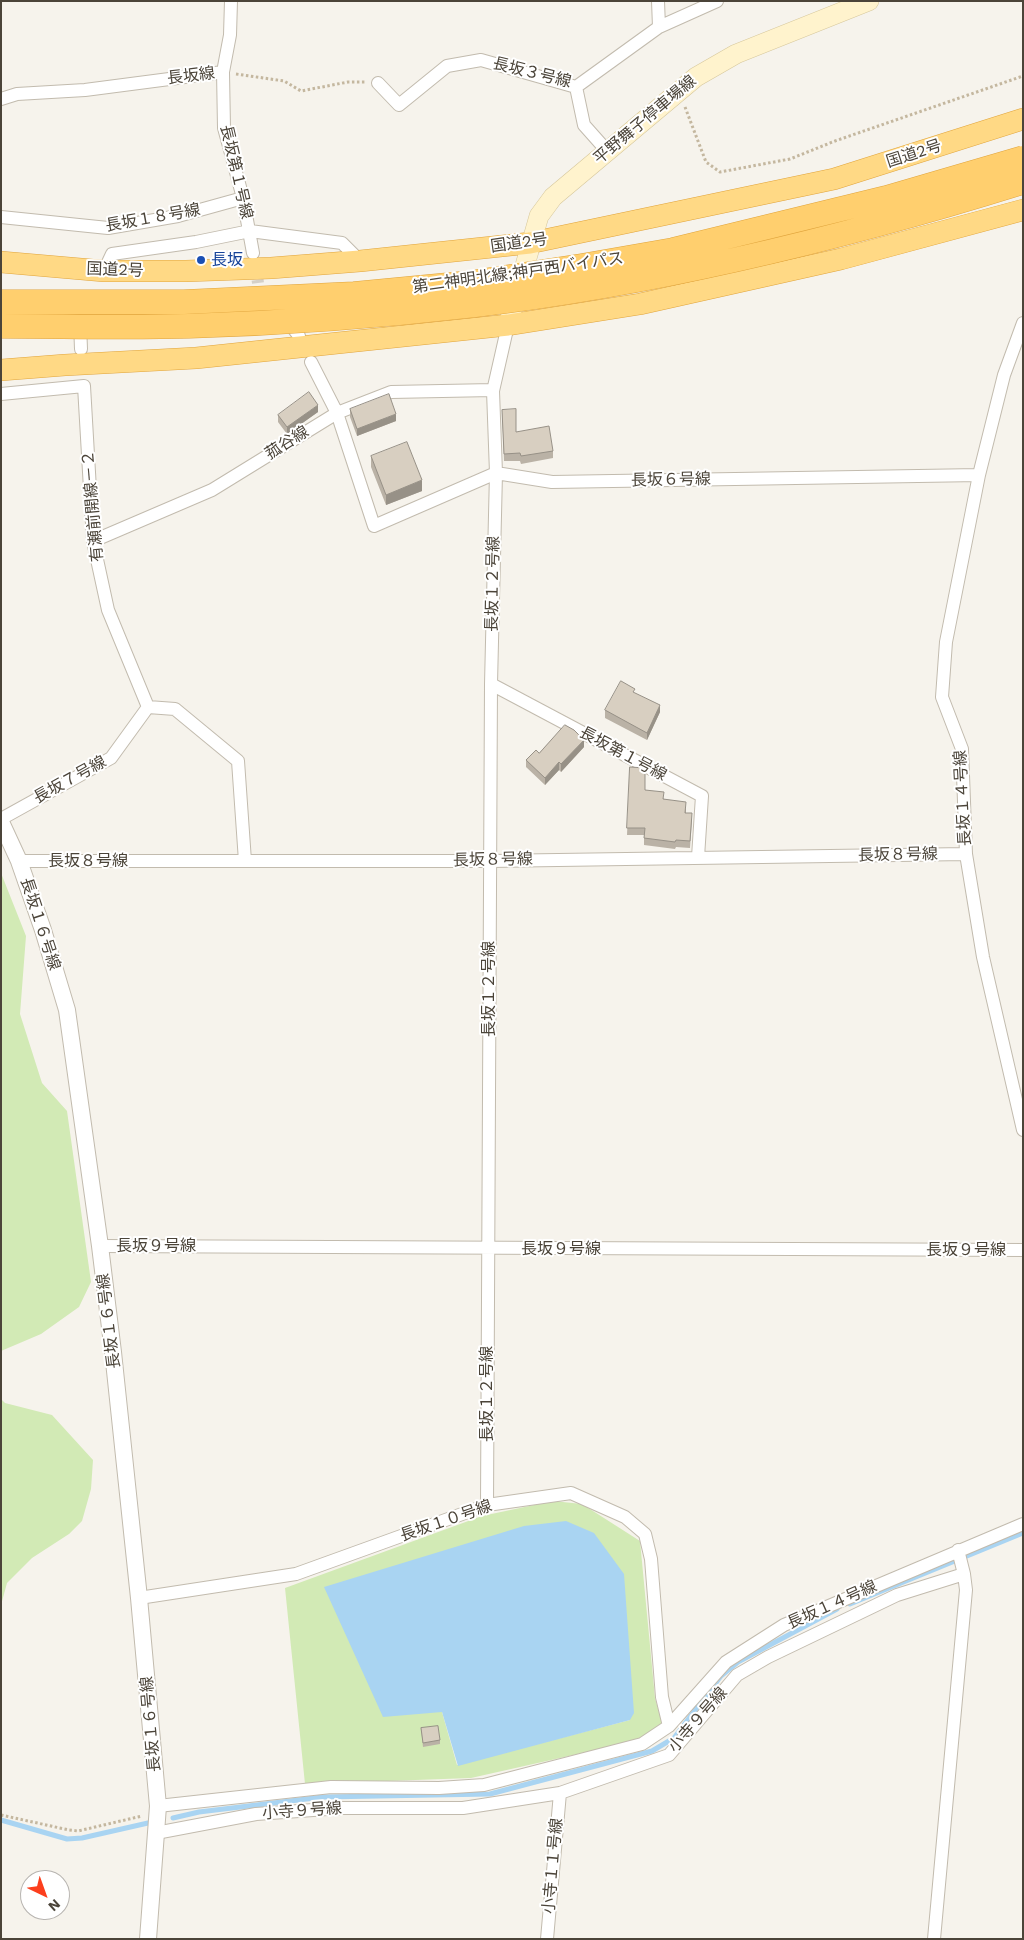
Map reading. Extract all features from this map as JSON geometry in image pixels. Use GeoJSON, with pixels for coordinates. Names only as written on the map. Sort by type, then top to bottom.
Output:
{"type":"FeatureCollection","features":[{"type":"Feature","properties":{"kind":"highway","name":"国道2号"},"geometry":{"type":"LineString","coordinates":[[1,262],[104,271],[271,268],[360,261],[530,243],[834,179],[1023,119]]}},
{"type":"Feature","properties":{"kind":"highway","name":"第二神明北線;神戸西バイパス"},"geometry":{"type":"LineString","coordinates":[[1,302],[184,302],[354,294],[469,283],[673,250],[886,198],[1023,158]]}},
{"type":"Feature","properties":{"kind":"highway","name":"第二神明北線;神戸西バイパス"},"geometry":{"type":"LineString","coordinates":[[1,326],[188,326],[359,316],[485,304],[674,274],[896,221],[1023,182]]}},
{"type":"Feature","properties":{"kind":"highway"},"geometry":{"type":"LineString","coordinates":[[1,370],[196,358],[508,325],[659,299],[840,259],[1023,210]]}},
{"type":"Feature","properties":{"kind":"main road","name":"平野舞子停車場線"},"geometry":{"type":"LineString","coordinates":[[508,325],[539,216],[553,197],[696,77],[736,54],[869,1]]}},
{"type":"Feature","properties":{"kind":"street","name":"長坂第１号線"},"geometry":{"type":"LineString","coordinates":[[231,1],[230,35],[223,72],[224,128],[243,198],[253,252]]}},
{"type":"Feature","properties":{"kind":"street"},"geometry":{"type":"LineString","coordinates":[[658,1],[659,27]]}},
{"type":"Feature","properties":{"kind":"street","name":"長坂３号線"},"geometry":{"type":"LineString","coordinates":[[378,82],[399,105],[447,66],[481,60],[576,86],[659,27],[717,1]]}},
{"type":"Feature","properties":{"kind":"street","name":"長坂線"},"geometry":{"type":"LineString","coordinates":[[1,99],[17,94],[85,90],[223,72]]}},
{"type":"Feature","properties":{"kind":"street"},"geometry":{"type":"LineString","coordinates":[[576,86],[584,124],[608,152]]}},
{"type":"Feature","properties":{"kind":"street","name":"長坂１８号線"},"geometry":{"type":"LineString","coordinates":[[1,217],[108,228],[178,216],[243,198]]}},
{"type":"Feature","properties":{"kind":"street"},"geometry":{"type":"LineString","coordinates":[[104,271],[112,254],[196,242],[250,231],[342,243],[360,261]]}},
{"type":"Feature","properties":{"kind":"street"},"geometry":{"type":"LineString","coordinates":[[258,283],[300,336]]}},
{"type":"Feature","properties":{"kind":"street"},"geometry":{"type":"LineString","coordinates":[[1,291],[8,311],[149,314],[276,306]]}},
{"type":"Feature","properties":{"kind":"street"},"geometry":{"type":"LineString","coordinates":[[80,313],[82,349]]}},
{"type":"Feature","properties":{"kind":"street","name":"長坂１４号線"},"geometry":{"type":"LineString","coordinates":[[1023,323],[1004,375],[979,476],[946,642],[942,697],[962,749],[966,854],[983,957],[1023,1130]]}},
{"type":"Feature","properties":{"kind":"street","name":"長坂１２号線"},"geometry":{"type":"LineString","coordinates":[[487,1505],[490,684],[496,473],[493,390],[508,325]]}},
{"type":"Feature","properties":{"kind":"street"},"geometry":{"type":"LineString","coordinates":[[311,362],[337,413],[374,526],[496,473]]}},
{"type":"Feature","properties":{"kind":"street","name":"有瀬前開線－２"},"geometry":{"type":"LineString","coordinates":[[1,394],[84,386],[93,541],[108,610],[148,707]]}},
{"type":"Feature","properties":{"kind":"street","name":"菰谷線"},"geometry":{"type":"LineString","coordinates":[[93,541],[212,490],[337,413],[390,392],[493,390]]}},
{"type":"Feature","properties":{"kind":"street","name":"長坂６号線"},"geometry":{"type":"LineString","coordinates":[[496,473],[552,482],[979,476]]}},
{"type":"Feature","properties":{"kind":"street","name":"長坂第１号線"},"geometry":{"type":"LineString","coordinates":[[490,684],[702,796],[698,858]]}},
{"type":"Feature","properties":{"kind":"street"},"geometry":{"type":"LineString","coordinates":[[148,707],[175,709],[238,761],[245,861]]}},
{"type":"Feature","properties":{"kind":"street","name":"長坂７号線"},"geometry":{"type":"LineString","coordinates":[[1,820],[111,758],[148,707]]}},
{"type":"Feature","properties":{"kind":"street","name":"長坂１６号線"},"geometry":{"type":"LineString","coordinates":[[1,820],[19,862],[43,930],[67,1010],[113,1352],[139,1598],[158,1810],[156,1833]]}},
{"type":"Feature","properties":{"kind":"street","name":"長坂８号線"},"geometry":{"type":"LineString","coordinates":[[19,862],[490,861],[966,854]]}},
{"type":"Feature","properties":{"kind":"street","name":"長坂９号線"},"geometry":{"type":"LineString","coordinates":[[100,1246],[1023,1250]]}},
{"type":"Feature","properties":{"kind":"street","name":"長坂１０号線"},"geometry":{"type":"LineString","coordinates":[[139,1598],[296,1574],[487,1505],[571,1493],[625,1518],[645,1534],[652,1559],[662,1697],[669,1726]]}},
{"type":"Feature","properties":{"kind":"street","name":"長坂１４号線"},"geometry":{"type":"LineString","coordinates":[[438,1798],[642,1744],[669,1726],[726,1662],[784,1625],[1023,1524]]}},
{"type":"Feature","properties":{"kind":"street"},"geometry":{"type":"LineString","coordinates":[[934,1939],[966,1590],[958,1552]]}},
{"type":"Feature","properties":{"kind":"street","name":"小寺９号線"},"geometry":{"type":"LineString","coordinates":[[156,1833],[256,1814],[342,1808],[438,1798],[463,1808],[560,1794],[669,1756],[737,1675],[768,1657],[897,1595],[963,1571]]}},
{"type":"Feature","properties":{"kind":"street"},"geometry":{"type":"LineString","coordinates":[[158,1810],[331,1787],[438,1798]]}},
{"type":"Feature","properties":{"kind":"street","name":"小寺１１号線"},"geometry":{"type":"LineString","coordinates":[[547,1939],[560,1794]]}},
{"type":"Feature","properties":{"kind":"street"},"geometry":{"type":"LineString","coordinates":[[148,1939],[156,1833]]}},
{"type":"Feature","properties":{"kind":"path","name":"長坂線"},"geometry":{"type":"LineString","coordinates":[[223,72],[284,81],[301,92],[348,82],[378,82]]}},
{"type":"Feature","properties":{"kind":"path"},"geometry":{"type":"LineString","coordinates":[[679,92],[706,162],[720,172],[790,159],[835,141],[1023,76]]}},
{"type":"Feature","properties":{"kind":"path"},"geometry":{"type":"LineString","coordinates":[[1,1815],[78,1831],[158,1810]]}},
{"type":"Feature","properties":{"kind":"green space"},"geometry":{"type":"Polygon","coordinates":[[[1,873],[26,936],[20,1014],[42,1083],[67,1111],[91,1282],[79,1307],[41,1334],[1,1351],[1,873]]]}},
{"type":"Feature","properties":{"kind":"green space"},"geometry":{"type":"Polygon","coordinates":[[[1,1399],[5,1403],[52,1415],[93,1460],[91,1489],[82,1521],[69,1534],[32,1558],[7,1583],[1,1605],[1,1399]]]}},
{"type":"Feature","properties":{"kind":"green space"},"geometry":{"type":"Polygon","coordinates":[[[553,1501],[582,1504],[640,1541],[655,1698],[663,1726],[640,1740],[471,1778],[305,1784],[285,1588],[482,1516],[553,1501]],[[442,1712],[457,1765],[630,1720],[442,1712]]]}},
{"type":"Feature","properties":{"kind":"water"},"geometry":{"type":"Polygon","coordinates":[[[566,1521],[594,1533],[624,1574],[634,1713],[630,1720],[458,1766],[442,1712],[383,1717],[324,1587],[524,1526],[566,1521]]]}},
{"type":"Feature","properties":{"kind":"building"},"geometry":{"type":"Polygon","coordinates":[[[309,392],[318,405],[287,427],[278,415],[309,392]]]}},
{"type":"Feature","properties":{"kind":"building"},"geometry":{"type":"Polygon","coordinates":[[[389,394],[396,414],[357,429],[350,409],[389,394]]]}},
{"type":"Feature","properties":{"kind":"building"},"geometry":{"type":"Polygon","coordinates":[[[516,409],[516,432],[549,426],[553,451],[521,456],[520,453],[504,454],[502,410],[516,409]]]}},
{"type":"Feature","properties":{"kind":"building"},"geometry":{"type":"Polygon","coordinates":[[[407,442],[422,480],[386,495],[371,456],[407,442]]]}},
{"type":"Feature","properties":{"kind":"building"},"geometry":{"type":"Polygon","coordinates":[[[621,681],[635,689],[633,692],[660,705],[647,733],[605,710],[621,681]]]}},
{"type":"Feature","properties":{"kind":"building"},"geometry":{"type":"Polygon","coordinates":[[[565,725],[574,730],[584,740],[561,764],[559,762],[545,778],[526,760],[536,750],[539,753],[565,725]]]}},
{"type":"Feature","properties":{"kind":"building"},"geometry":{"type":"Polygon","coordinates":[[[630,767],[645,768],[645,790],[664,792],[663,799],[686,802],[685,813],[692,813],[690,841],[676,840],[675,842],[644,838],[645,828],[627,828],[630,767]]]}},
{"type":"Feature","properties":{"kind":"building"},"geometry":{"type":"Polygon","coordinates":[[[438,1726],[440,1740],[423,1743],[421,1728],[438,1726]]]}},
{"type":"Feature","properties":{"kind":"waterway"},"geometry":{"type":"LineString","coordinates":[[850,1604],[1023,1533]]}},
{"type":"Feature","properties":{"kind":"waterway"},"geometry":{"type":"LineString","coordinates":[[173,1818],[199,1812],[323,1797],[490,1794],[652,1751],[674,1738],[721,1676],[738,1662],[837,1609]]}},
{"type":"Feature","properties":{"kind":"waterway"},"geometry":{"type":"LineString","coordinates":[[1,1820],[67,1839],[82,1838],[148,1823]]}},
{"type":"Feature","properties":{"kind":"tunnel"},"geometry":{"type":"LineString","coordinates":[[255,262],[258,283]]}},
{"type":"Feature","properties":{"kind":"place","name":"長坂"},"geometry":{"type":"Point","coordinates":[201,260]}}]}
